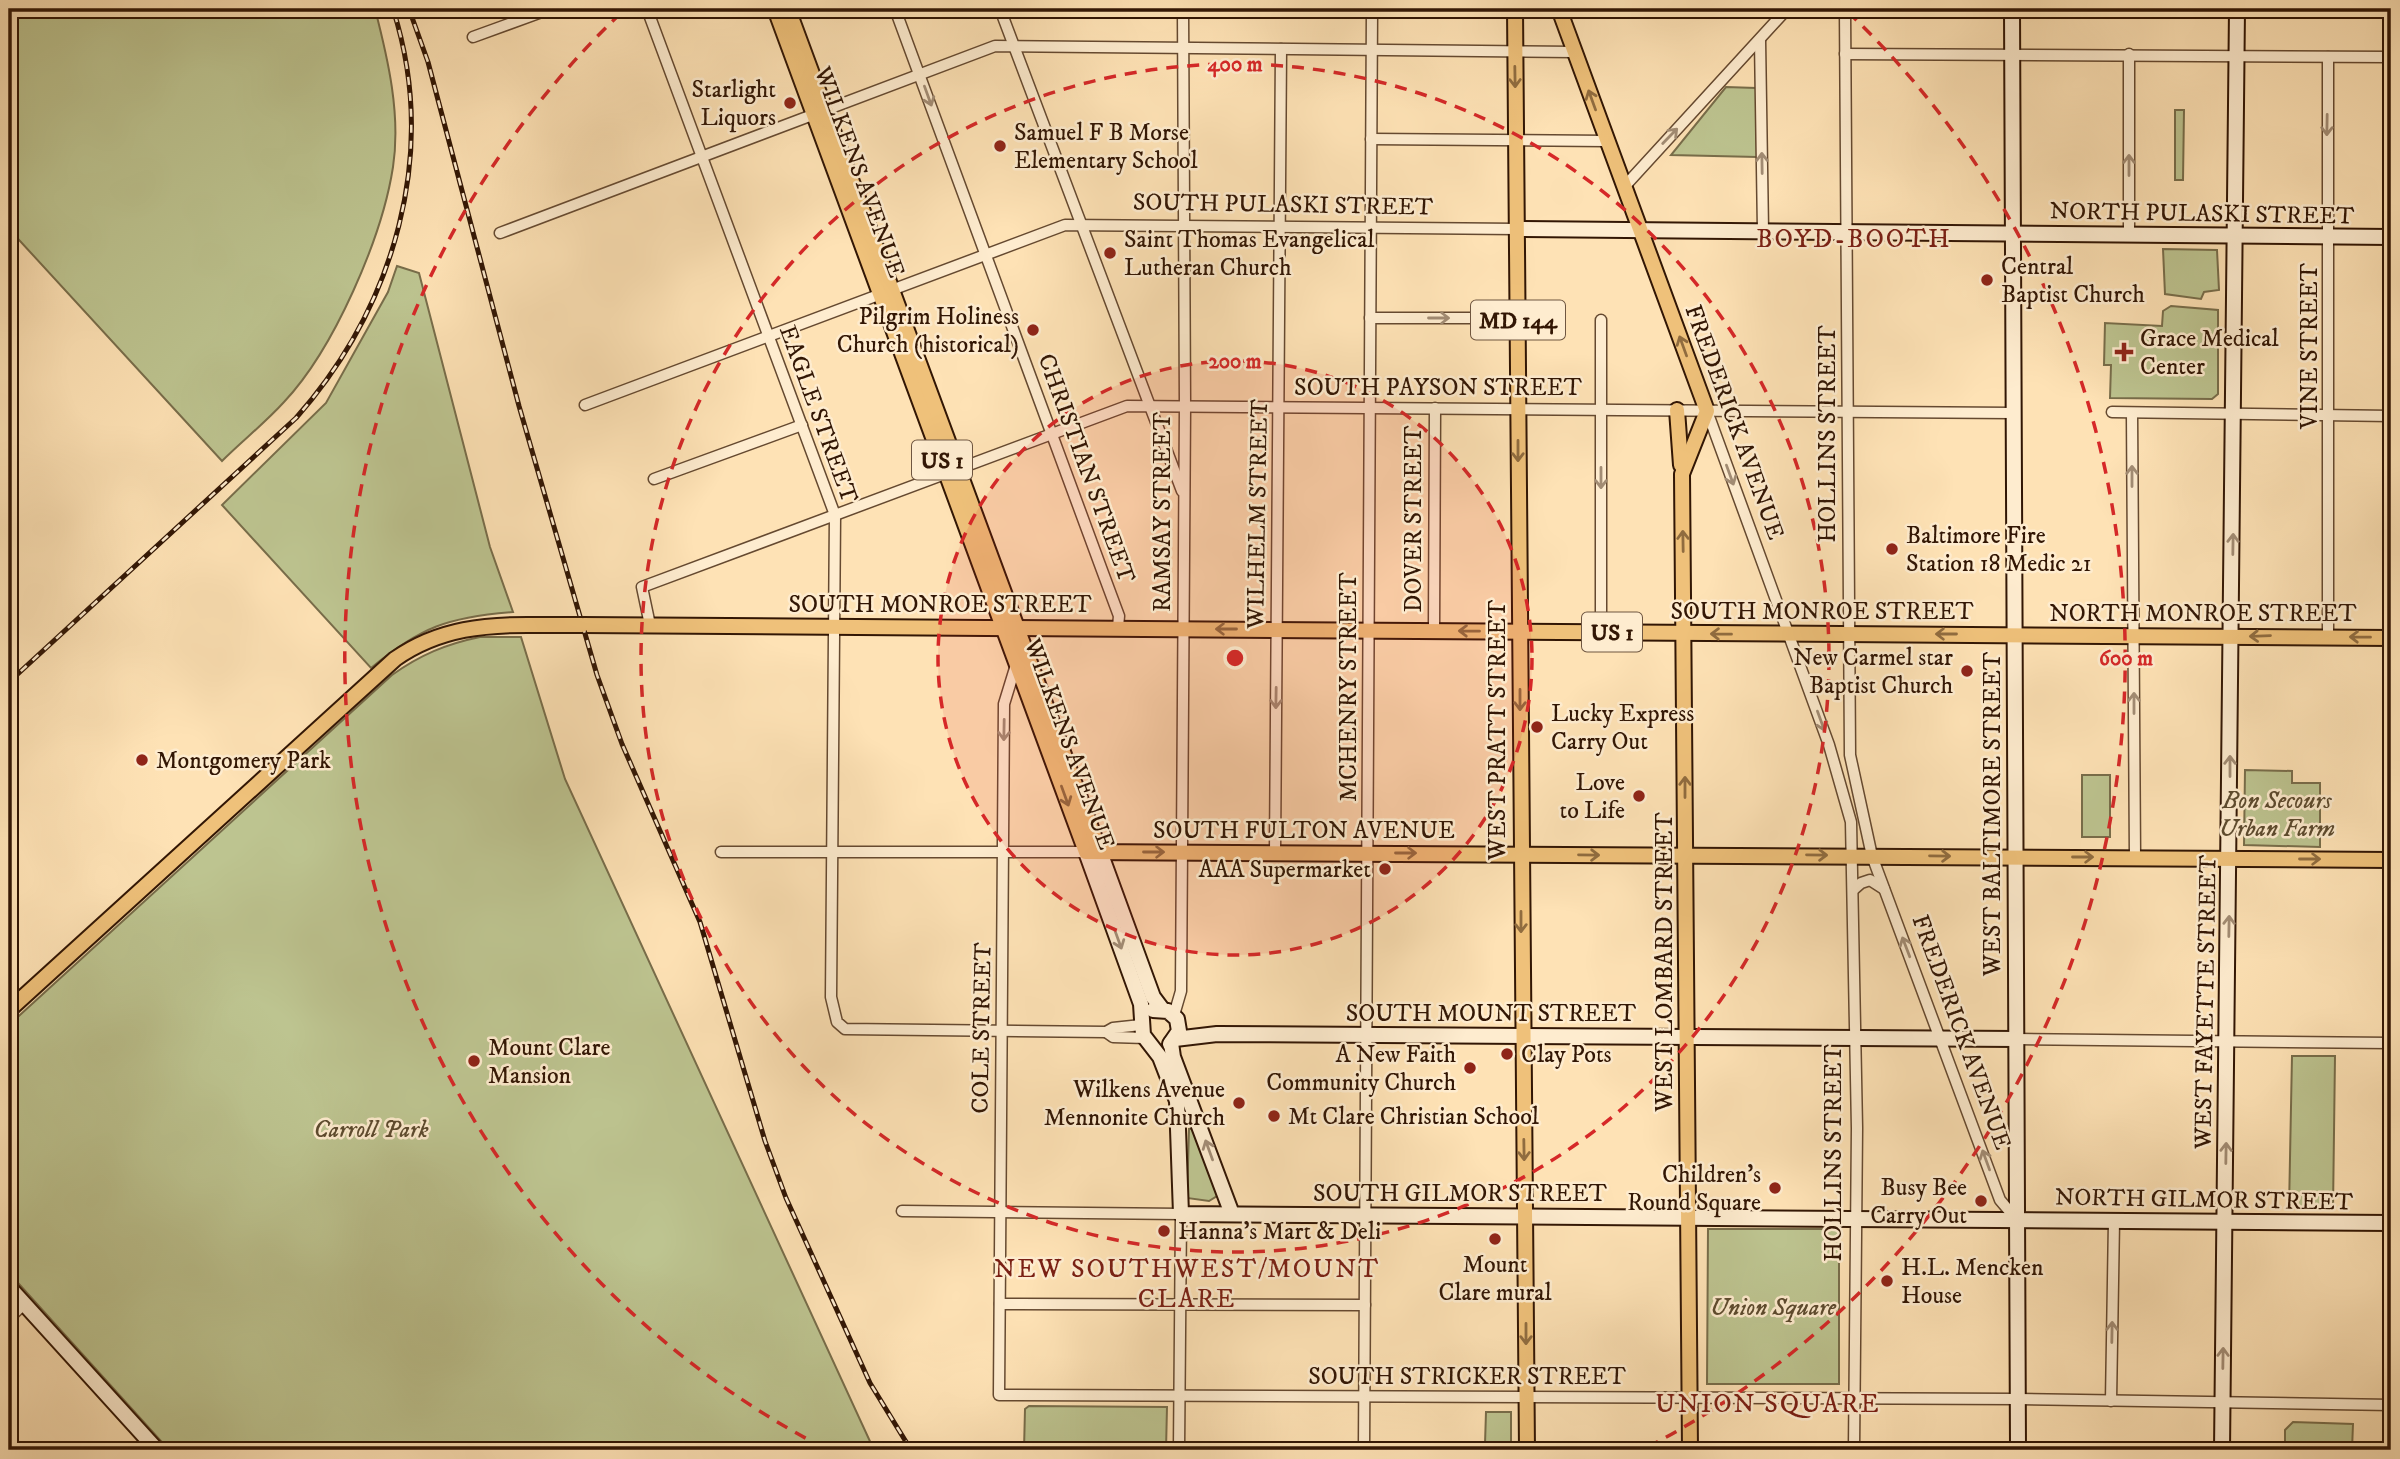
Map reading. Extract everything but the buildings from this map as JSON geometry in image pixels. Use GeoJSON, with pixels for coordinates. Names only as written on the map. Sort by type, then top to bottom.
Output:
{"type":"FeatureCollection","features":[{"type":"Feature","properties":{"kind":"main road","name":"WILKENS AVENUE"},"geometry":{"type":"LineString","coordinates":[[775,9],[820,112]]}},
{"type":"Feature","properties":{"kind":"main road","name":"WILKENS AVENUE"},"geometry":{"type":"LineString","coordinates":[[788,9],[820,112],[1093,852]]}},
{"type":"Feature","properties":{"kind":"main road","name":"WEST PRATT STREET"},"geometry":{"type":"LineString","coordinates":[[1515,9],[1527,1450]]}},
{"type":"Feature","properties":{"kind":"main road","name":"FREDERICK AVENUE"},"geometry":{"type":"LineString","coordinates":[[1559,9],[1707,411]]}},
{"type":"Feature","properties":{"kind":"main road","name":"WEST LOMBARD STREET"},"geometry":{"type":"LineString","coordinates":[[1677,410],[1682,474],[1690,1450]]}},
{"type":"Feature","properties":{"kind":"main road","name":"WEST LOMBARD STREET"},"geometry":{"type":"LineString","coordinates":[[1682,474],[1707,411]]}},
{"type":"Feature","properties":{"kind":"main road","name":"SOUTH MONROE STREET"},"geometry":{"type":"LineString","coordinates":[[9,1010],[395,659],[443,633],[513,625],[834,625],[2014,635]]}},
{"type":"Feature","properties":{"kind":"main road","name":"WILKENS AVENUE"},"geometry":{"type":"LineString","coordinates":[[1009,626],[1016,664],[1093,852]]}},
{"type":"Feature","properties":{"kind":"main road","name":"NORTH MONROE STREET"},"geometry":{"type":"LineString","coordinates":[[2014,635],[2391,638]]}},
{"type":"Feature","properties":{"kind":"main road","name":"SOUTH FULTON AVENUE"},"geometry":{"type":"LineString","coordinates":[[1093,852],[2391,860]]}},
{"type":"Feature","properties":{"kind":"street"},"geometry":{"type":"LineString","coordinates":[[473,37],[550,9]]}},
{"type":"Feature","properties":{"kind":"street","name":"EAGLE STREET"},"geometry":{"type":"LineString","coordinates":[[647,9],[835,515],[831,998],[837,1022],[845,1029],[1002,1031]]}},
{"type":"Feature","properties":{"kind":"street","name":"CHRISTIAN STREET"},"geometry":{"type":"LineString","coordinates":[[895,9],[1119,617],[1118,627]]}},
{"type":"Feature","properties":{"kind":"street"},"geometry":{"type":"LineString","coordinates":[[1000,9],[1185,498]]}},
{"type":"Feature","properties":{"kind":"street","name":"RAMSAY STREET"},"geometry":{"type":"LineString","coordinates":[[1171,1015],[1181,991],[1185,498],[1182,9]]}},
{"type":"Feature","properties":{"kind":"street","name":"MCHENRY STREET"},"geometry":{"type":"LineString","coordinates":[[1364,1450],[1372,9]]}},
{"type":"Feature","properties":{"kind":"street"},"geometry":{"type":"LineString","coordinates":[[1624,187],[1787,9]]}},
{"type":"Feature","properties":{"kind":"street","name":"HOLLINS STREET"},"geometry":{"type":"LineString","coordinates":[[1844,9],[1850,755],[1872,856]]}},
{"type":"Feature","properties":{"kind":"street","name":"WEST BALTIMORE STREET"},"geometry":{"type":"LineString","coordinates":[[2012,9],[2018,1450]]}},
{"type":"Feature","properties":{"kind":"street","name":"WEST FAYETTE STREET"},"geometry":{"type":"LineString","coordinates":[[2222,1450],[2235,414],[2237,9]]}},
{"type":"Feature","properties":{"kind":"street"},"geometry":{"type":"LineString","coordinates":[[1760,40],[1763,231]]}},
{"type":"Feature","properties":{"kind":"street"},"geometry":{"type":"LineString","coordinates":[[500,233],[995,46],[1574,52]]}},
{"type":"Feature","properties":{"kind":"street","name":"WILHELM STREET"},"geometry":{"type":"LineString","coordinates":[[1275,852],[1281,49]]}},
{"type":"Feature","properties":{"kind":"street"},"geometry":{"type":"LineString","coordinates":[[1845,54],[2391,57]]}},
{"type":"Feature","properties":{"kind":"street"},"geometry":{"type":"LineString","coordinates":[[2129,54],[2129,234]]}},
{"type":"Feature","properties":{"kind":"street","name":"VINE STREET"},"geometry":{"type":"LineString","coordinates":[[2328,57],[2328,636]]}},
{"type":"Feature","properties":{"kind":"street"},"geometry":{"type":"LineString","coordinates":[[1371,139],[1607,141]]}},
{"type":"Feature","properties":{"kind":"street","name":"SOUTH PULASKI STREET"},"geometry":{"type":"LineString","coordinates":[[585,405],[1065,225],[2012,233]]}},
{"type":"Feature","properties":{"kind":"street","name":"NORTH PULASKI STREET"},"geometry":{"type":"LineString","coordinates":[[2012,233],[2391,237]]}},
{"type":"Feature","properties":{"kind":"street"},"geometry":{"type":"LineString","coordinates":[[1370,318],[1518,318]]}},
{"type":"Feature","properties":{"kind":"street"},"geometry":{"type":"LineString","coordinates":[[1601,320],[1601,632]]}},
{"type":"Feature","properties":{"kind":"street","name":"SOUTH PAYSON STREET"},"geometry":{"type":"LineString","coordinates":[[646,625],[642,587],[1127,406],[2013,413]]}},
{"type":"Feature","properties":{"kind":"street","name":"DOVER STREET"},"geometry":{"type":"LineString","coordinates":[[1434,631],[1435,408]]}},
{"type":"Feature","properties":{"kind":"street","name":"FREDERICK AVENUE"},"geometry":{"type":"LineString","coordinates":[[1707,411],[1842,783],[1851,822],[1853,856]]}},
{"type":"Feature","properties":{"kind":"street"},"geometry":{"type":"LineString","coordinates":[[2112,412],[2391,416]]}},
{"type":"Feature","properties":{"kind":"street"},"geometry":{"type":"LineString","coordinates":[[2132,413],[2135,858]]}},
{"type":"Feature","properties":{"kind":"street"},"geometry":{"type":"LineString","coordinates":[[654,479],[802,425]]}},
{"type":"Feature","properties":{"kind":"street","name":"COLE STREET"},"geometry":{"type":"LineString","coordinates":[[999,1395],[1004,704],[1016,664]]}},
{"type":"Feature","properties":{"kind":"street","name":"SOUTH FULTON AVENUE"},"geometry":{"type":"LineString","coordinates":[[720,852],[1093,852]]}},
{"type":"Feature","properties":{"kind":"street","name":"WILKENS AVENUE"},"geometry":{"type":"LineString","coordinates":[[1093,852],[1153,997],[1171,1015]]}},
{"type":"Feature","properties":{"kind":"street","name":"WILKENS AVENUE"},"geometry":{"type":"LineString","coordinates":[[1093,852],[1141,1004],[1145,1033],[1160,1057],[1177,1101],[1181,1214]]}},
{"type":"Feature","properties":{"kind":"street","name":"HOLLINS STREET"},"geometry":{"type":"LineString","coordinates":[[1853,856],[1856,1037],[1853,1450]]}},
{"type":"Feature","properties":{"kind":"street","name":"FREDERICK AVENUE"},"geometry":{"type":"LineString","coordinates":[[1872,856],[2000,1200],[2017,1220]]}},
{"type":"Feature","properties":{"kind":"street"},"geometry":{"type":"LineString","coordinates":[[1853,890],[1870,880],[1885,890]]}},
{"type":"Feature","properties":{"kind":"street"},"geometry":{"type":"LineString","coordinates":[[1002,1031],[1106,1032],[1113,1028],[1145,1033],[1151,1011],[1171,1015],[1173,1057],[1232,1214]]}},
{"type":"Feature","properties":{"kind":"street","name":"SOUTH MOUNT STREET"},"geometry":{"type":"LineString","coordinates":[[1171,1015],[1217,1034]]}},
{"type":"Feature","properties":{"kind":"street","name":"SOUTH MOUNT STREET"},"geometry":{"type":"LineString","coordinates":[[1145,1033],[1163,1046],[1173,1041],[1217,1034],[2017,1039]]}},
{"type":"Feature","properties":{"kind":"street"},"geometry":{"type":"LineString","coordinates":[[2017,1039],[2391,1043]]}},
{"type":"Feature","properties":{"kind":"street","name":"SOUTH GILMOR STREET"},"geometry":{"type":"LineString","coordinates":[[902,1211],[2017,1220]]}},
{"type":"Feature","properties":{"kind":"street"},"geometry":{"type":"LineString","coordinates":[[1179,1450],[1181,1214]]}},
{"type":"Feature","properties":{"kind":"street","name":"NORTH GILMOR STREET"},"geometry":{"type":"LineString","coordinates":[[2017,1220],[2391,1223]]}},
{"type":"Feature","properties":{"kind":"street"},"geometry":{"type":"LineString","coordinates":[[2111,1401],[2114,1221]]}},
{"type":"Feature","properties":{"kind":"street"},"geometry":{"type":"LineString","coordinates":[[9,1287],[156,1450]]}},
{"type":"Feature","properties":{"kind":"street"},"geometry":{"type":"LineString","coordinates":[[9,1318],[24,1304]]}},
{"type":"Feature","properties":{"kind":"street"},"geometry":{"type":"LineString","coordinates":[[1000,1304],[1365,1305]]}},
{"type":"Feature","properties":{"kind":"street","name":"SOUTH STRICKER STREET"},"geometry":{"type":"LineString","coordinates":[[999,1395],[2018,1399],[2391,1405]]}},
{"type":"Feature","properties":{"kind":"green space"},"geometry":{"type":"Polygon","coordinates":[[[9,9],[375,9],[389,67],[395,147],[387,195],[367,259],[338,323],[303,380],[269,417],[222,461],[9,229],[9,9]]]}},
{"type":"Feature","properties":{"kind":"green space"},"geometry":{"type":"Polygon","coordinates":[[[1726,87],[1756,88],[1757,157],[1671,155],[1726,87]]]}},
{"type":"Feature","properties":{"kind":"green space"},"geometry":{"type":"Polygon","coordinates":[[[2175,110],[2184,110],[2183,180],[2175,180],[2175,110]]]}},
{"type":"Feature","properties":{"kind":"green space"},"geometry":{"type":"Polygon","coordinates":[[[2163,249],[2217,250],[2219,290],[2204,292],[2201,299],[2165,294],[2163,249]]]}},
{"type":"Feature","properties":{"kind":"green space"},"geometry":{"type":"Polygon","coordinates":[[[397,266],[419,273],[490,547],[513,612],[470,617],[436,627],[405,643],[371,668],[222,505],[326,403],[388,292],[397,266]]]}},
{"type":"Feature","properties":{"kind":"green space"},"geometry":{"type":"Polygon","coordinates":[[[2171,306],[2218,310],[2218,394],[2212,399],[2110,398],[2111,365],[2104,365],[2105,323],[2162,326],[2163,311],[2171,306]]]}},
{"type":"Feature","properties":{"kind":"green space","name":"Carroll Park"},"geometry":{"type":"Polygon","coordinates":[[[480,637],[521,637],[565,779],[874,1450],[169,1450],[9,1273],[9,1025],[392,675],[434,651],[480,637]]]}},
{"type":"Feature","properties":{"kind":"green space","name":"Bon Secours Urban Farm"},"geometry":{"type":"Polygon","coordinates":[[[2245,770],[2292,771],[2292,783],[2320,783],[2320,847],[2244,845],[2245,770]]]}},
{"type":"Feature","properties":{"kind":"green space"},"geometry":{"type":"Polygon","coordinates":[[[2082,775],[2110,775],[2110,837],[2082,837],[2082,775]]]}},
{"type":"Feature","properties":{"kind":"green space"},"geometry":{"type":"Polygon","coordinates":[[[2292,1056],[2335,1056],[2333,1209],[2289,1209],[2292,1056]]]}},
{"type":"Feature","properties":{"kind":"green space"},"geometry":{"type":"Polygon","coordinates":[[[1197,1128],[1217,1196],[1209,1201],[1187,1198],[1189,1129],[1197,1128]]]}},
{"type":"Feature","properties":{"kind":"green space","name":"Union Square"},"geometry":{"type":"Polygon","coordinates":[[[1708,1229],[1839,1229],[1839,1384],[1707,1384],[1708,1229]]]}},
{"type":"Feature","properties":{"kind":"green space"},"geometry":{"type":"Polygon","coordinates":[[[1029,1406],[1167,1407],[1166,1450],[1024,1450],[1025,1409],[1029,1406]]]}},
{"type":"Feature","properties":{"kind":"green space"},"geometry":{"type":"Polygon","coordinates":[[[1486,1412],[1511,1412],[1511,1445],[1485,1444],[1486,1412]]]}},
{"type":"Feature","properties":{"kind":"green space"},"geometry":{"type":"Polygon","coordinates":[[[2293,1422],[2353,1424],[2352,1450],[2285,1450],[2285,1430],[2293,1422]]]}},
{"type":"Feature","properties":{"kind":"railway"},"geometry":{"type":"LineString","coordinates":[[9,682],[296,418],[330,374],[359,327],[382,277],[399,226],[409,172],[411,118],[406,63],[393,9]]}},
{"type":"Feature","properties":{"kind":"railway"},"geometry":{"type":"LineString","coordinates":[[409,9],[428,62],[519,406],[597,675],[622,744],[700,922],[765,1141],[786,1198],[870,1383],[911,1450]]}},
{"type":"Feature","properties":{"kind":"place","name":"Starlight Liquors"},"geometry":{"type":"Point","coordinates":[790,103]}},
{"type":"Feature","properties":{"kind":"place","name":"Samuel F B Morse Elementary School"},"geometry":{"type":"Point","coordinates":[1000,146]}},
{"type":"Feature","properties":{"kind":"place","name":"Saint Thomas Evangelical Lutheran Church"},"geometry":{"type":"Point","coordinates":[1110,253]}},
{"type":"Feature","properties":{"kind":"place","name":"Central Baptist Church"},"geometry":{"type":"Point","coordinates":[1987,280]}},
{"type":"Feature","properties":{"kind":"place","name":"Pilgrim Holiness Church (historical)"},"geometry":{"type":"Point","coordinates":[1033,330]}},
{"type":"Feature","properties":{"kind":"place","name":"Grace Medical Center"},"geometry":{"type":"Point","coordinates":[2124,352]}},
{"type":"Feature","properties":{"kind":"place","name":"Baltimore Fire Station 18 Medic 21"},"geometry":{"type":"Point","coordinates":[1892,549]}},
{"type":"Feature","properties":{"kind":"place","name":"New Carmel star Baptist Church"},"geometry":{"type":"Point","coordinates":[1967,671]}},
{"type":"Feature","properties":{"kind":"place","name":"Lucky Express Carry Out"},"geometry":{"type":"Point","coordinates":[1537,727]}},
{"type":"Feature","properties":{"kind":"place","name":"Montgomery Park"},"geometry":{"type":"Point","coordinates":[142,760]}},
{"type":"Feature","properties":{"kind":"place","name":"Love to Life"},"geometry":{"type":"Point","coordinates":[1639,796]}},
{"type":"Feature","properties":{"kind":"place","name":"AAA Supermarket"},"geometry":{"type":"Point","coordinates":[1385,869]}},
{"type":"Feature","properties":{"kind":"place","name":"Clay Pots"},"geometry":{"type":"Point","coordinates":[1507,1054]}},
{"type":"Feature","properties":{"kind":"place","name":"Mount Clare Mansion"},"geometry":{"type":"Point","coordinates":[474,1061]}},
{"type":"Feature","properties":{"kind":"place","name":"A New Faith Community Church"},"geometry":{"type":"Point","coordinates":[1470,1068]}},
{"type":"Feature","properties":{"kind":"place","name":"Wilkens Avenue Mennonite Church"},"geometry":{"type":"Point","coordinates":[1239,1103]}},
{"type":"Feature","properties":{"kind":"place","name":"Mt Clare Christian School"},"geometry":{"type":"Point","coordinates":[1274,1116]}},
{"type":"Feature","properties":{"kind":"place","name":"Children's Round Square"},"geometry":{"type":"Point","coordinates":[1775,1188]}},
{"type":"Feature","properties":{"kind":"place","name":"Busy Bee Carry Out"},"geometry":{"type":"Point","coordinates":[1981,1201]}},
{"type":"Feature","properties":{"kind":"place","name":"Hanna's Mart & Deli"},"geometry":{"type":"Point","coordinates":[1164,1231]}},
{"type":"Feature","properties":{"kind":"place","name":"Mount Clare mural"},"geometry":{"type":"Point","coordinates":[1495,1239]}},
{"type":"Feature","properties":{"kind":"place","name":"H.L. Mencken House"},"geometry":{"type":"Point","coordinates":[1887,1281]}},
{"type":"Feature","properties":{"kind":"district","name":"BOYD-BOOTH"},"geometry":{"type":"Point","coordinates":[1854,238]}},
{"type":"Feature","properties":{"kind":"district","name":"NEW SOUTHWEST/MOUNT CLARE"},"geometry":{"type":"Point","coordinates":[1187,1283]}},
{"type":"Feature","properties":{"kind":"district","name":"UNION SQUARE"},"geometry":{"type":"Point","coordinates":[1768,1403]}}]}
